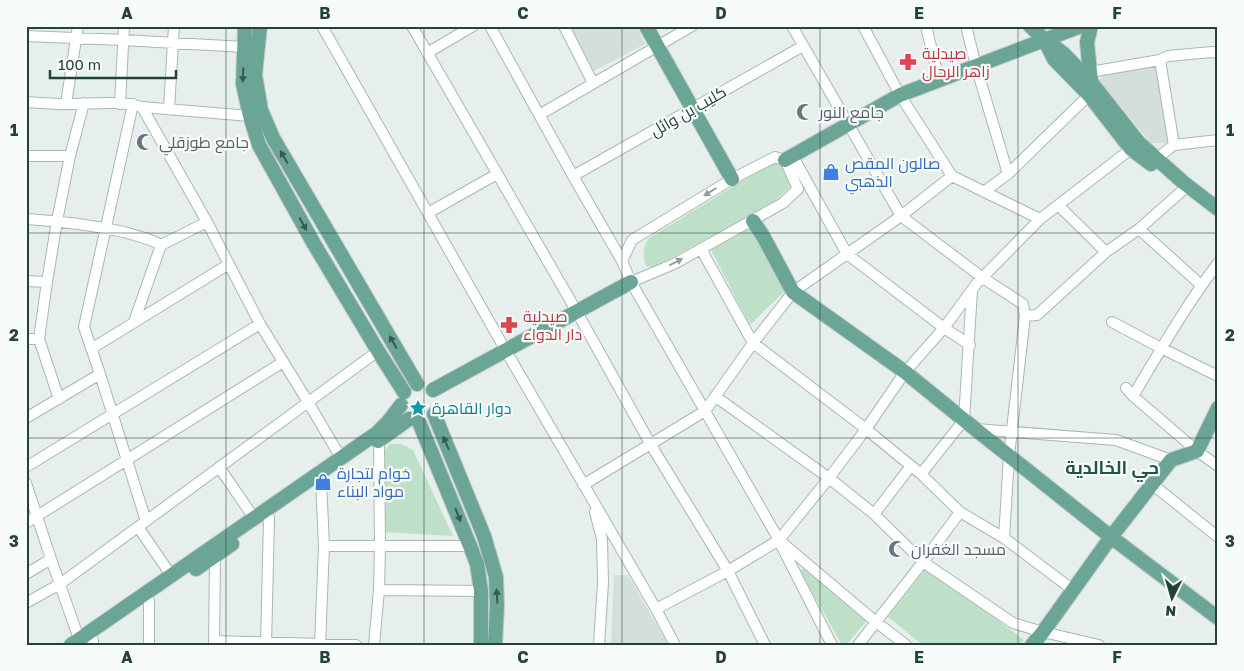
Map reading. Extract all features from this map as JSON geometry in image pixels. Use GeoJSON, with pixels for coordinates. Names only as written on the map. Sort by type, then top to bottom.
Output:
{"type":"FeatureCollection","features":[{"type":"Feature","properties":{"kind":"main road"},"geometry":{"type":"LineString","coordinates":[[245,26],[243,84],[259,145],[314,244],[378,351],[402,399],[402,410],[414,420],[470,546],[476,564],[481,591],[481,645]]}},
{"type":"Feature","properties":{"kind":"main road"},"geometry":{"type":"LineString","coordinates":[[260,26],[255,75],[261,110],[273,138],[417,384]]}},
{"type":"Feature","properties":{"kind":"main road"},"geometry":{"type":"LineString","coordinates":[[646,26],[732,179]]}},
{"type":"Feature","properties":{"kind":"main road"},"geometry":{"type":"LineString","coordinates":[[1030,26],[1064,54],[1140,143],[1184,183],[1218,209]]}},
{"type":"Feature","properties":{"kind":"main road"},"geometry":{"type":"LineString","coordinates":[[789,158],[900,95],[1081,26]]}},
{"type":"Feature","properties":{"kind":"main road"},"geometry":{"type":"LineString","coordinates":[[1091,26],[1087,42],[1090,83],[1131,149],[1218,217]]}},
{"type":"Feature","properties":{"kind":"main road"},"geometry":{"type":"LineString","coordinates":[[752,221],[793,292],[905,372],[1111,537],[1218,618]]}},
{"type":"Feature","properties":{"kind":"main road"},"geometry":{"type":"LineString","coordinates":[[433,390],[631,282]]}},
{"type":"Feature","properties":{"kind":"main road"},"geometry":{"type":"LineString","coordinates":[[423,384],[433,390],[438,400],[437,410],[425,421],[414,420],[379,441],[215,557],[85,643],[171,575],[376,433],[388,422],[407,388],[423,384]]}},
{"type":"Feature","properties":{"kind":"main road"},"geometry":{"type":"LineString","coordinates":[[1032,645],[1111,537],[1171,460],[1197,451],[1218,408]]}},
{"type":"Feature","properties":{"kind":"main road"},"geometry":{"type":"LineString","coordinates":[[434,414],[484,536],[496,577],[495,645]]}},
{"type":"Feature","properties":{"kind":"street"},"geometry":{"type":"LineString","coordinates":[[66,104],[78,26]]}},
{"type":"Feature","properties":{"kind":"street"},"geometry":{"type":"LineString","coordinates":[[120,104],[124,26]]}},
{"type":"Feature","properties":{"kind":"street"},"geometry":{"type":"LineString","coordinates":[[169,109],[174,26]]}},
{"type":"Feature","properties":{"kind":"street"},"geometry":{"type":"LineString","coordinates":[[322,26],[592,501],[656,608],[675,645]]}},
{"type":"Feature","properties":{"kind":"street"},"geometry":{"type":"LineString","coordinates":[[412,26],[577,312],[651,445],[728,571],[765,645]]}},
{"type":"Feature","properties":{"kind":"street"},"geometry":{"type":"LineString","coordinates":[[427,52],[473,26]]}},
{"type":"Feature","properties":{"kind":"street"},"geometry":{"type":"LineString","coordinates":[[490,26],[622,261],[631,282],[778,540],[832,645]]}},
{"type":"Feature","properties":{"kind":"street"},"geometry":{"type":"LineString","coordinates":[[564,26],[593,83]]}},
{"type":"Feature","properties":{"kind":"street"},"geometry":{"type":"LineString","coordinates":[[539,115],[692,26]]}},
{"type":"Feature","properties":{"kind":"street"},"geometry":{"type":"LineString","coordinates":[[792,26],[901,216],[983,278],[1022,304],[1025,316],[1009,456],[1004,538]]}},
{"type":"Feature","properties":{"kind":"street"},"geometry":{"type":"LineString","coordinates":[[863,26],[900,95],[952,176],[1040,219]]}},
{"type":"Feature","properties":{"kind":"street"},"geometry":{"type":"LineString","coordinates":[[926,26],[938,80]]}},
{"type":"Feature","properties":{"kind":"street"},"geometry":{"type":"LineString","coordinates":[[966,26],[1008,174]]}},
{"type":"Feature","properties":{"kind":"street"},"geometry":{"type":"LineString","coordinates":[[26,36],[244,47]]}},
{"type":"Feature","properties":{"kind":"street","name":"كليب بن وائل"},"geometry":{"type":"LineString","coordinates":[[573,176],[803,46]]}},
{"type":"Feature","properties":{"kind":"street"},"geometry":{"type":"LineString","coordinates":[[985,191],[1008,174],[1090,83],[1168,56],[1218,53]]}},
{"type":"Feature","properties":{"kind":"street"},"geometry":{"type":"LineString","coordinates":[[1160,60],[1174,145]]}},
{"type":"Feature","properties":{"kind":"street"},"geometry":{"type":"LineString","coordinates":[[26,102],[120,104],[250,116]]}},
{"type":"Feature","properties":{"kind":"street"},"geometry":{"type":"LineString","coordinates":[[59,398],[39,339],[57,221],[70,156],[84,103]]}},
{"type":"Feature","properties":{"kind":"street"},"geometry":{"type":"LineString","coordinates":[[138,106],[207,222],[260,324],[341,458]]}},
{"type":"Feature","properties":{"kind":"street"},"geometry":{"type":"LineString","coordinates":[[138,106],[84,327],[126,460],[142,524],[171,575]]}},
{"type":"Feature","properties":{"kind":"street"},"geometry":{"type":"LineString","coordinates":[[1157,158],[1174,145],[1218,140]]}},
{"type":"Feature","properties":{"kind":"street"},"geometry":{"type":"LineString","coordinates":[[656,608],[728,571],[778,540],[829,478],[866,429],[905,372],[944,328],[977,283],[1040,219],[1131,149]]}},
{"type":"Feature","properties":{"kind":"street"},"geometry":{"type":"LineString","coordinates":[[26,156],[70,156]]}},
{"type":"Feature","properties":{"kind":"street"},"geometry":{"type":"LineString","coordinates":[[622,261],[632,240],[732,179],[775,157],[789,158]]}},
{"type":"Feature","properties":{"kind":"street"},"geometry":{"type":"LineString","coordinates":[[631,282],[674,264],[783,203],[798,188],[789,158]]}},
{"type":"Feature","properties":{"kind":"street"},"geometry":{"type":"LineString","coordinates":[[789,158],[847,254],[944,328],[970,345]]}},
{"type":"Feature","properties":{"kind":"street"},"geometry":{"type":"LineString","coordinates":[[428,214],[497,174]]}},
{"type":"Feature","properties":{"kind":"street"},"geometry":{"type":"LineString","coordinates":[[583,485],[705,411],[753,343],[793,292],[901,216],[952,176]]}},
{"type":"Feature","properties":{"kind":"street"},"geometry":{"type":"LineString","coordinates":[[1025,316],[1037,315],[1106,252],[1139,228],[1183,190]]}},
{"type":"Feature","properties":{"kind":"street"},"geometry":{"type":"LineString","coordinates":[[1058,204],[1106,252]]}},
{"type":"Feature","properties":{"kind":"street"},"geometry":{"type":"LineString","coordinates":[[26,219],[107,228],[150,239],[161,245]]}},
{"type":"Feature","properties":{"kind":"street"},"geometry":{"type":"LineString","coordinates":[[134,322],[161,245],[207,222]]}},
{"type":"Feature","properties":{"kind":"street"},"geometry":{"type":"LineString","coordinates":[[1139,228],[1202,285]]}},
{"type":"Feature","properties":{"kind":"street"},"geometry":{"type":"LineString","coordinates":[[701,249],[753,343],[922,474],[960,512],[1004,538],[1073,590]]}},
{"type":"Feature","properties":{"kind":"street"},"geometry":{"type":"LineString","coordinates":[[1218,263],[1130,392],[1197,451],[1218,466]]}},
{"type":"Feature","properties":{"kind":"street"},"geometry":{"type":"LineString","coordinates":[[91,348],[229,264]]}},
{"type":"Feature","properties":{"kind":"street"},"geometry":{"type":"LineString","coordinates":[[26,281],[47,282]]}},
{"type":"Feature","properties":{"kind":"street"},"geometry":{"type":"LineString","coordinates":[[922,474],[969,425],[972,290]]}},
{"type":"Feature","properties":{"kind":"street"},"geometry":{"type":"LineString","coordinates":[[1112,322],[1218,376]]}},
{"type":"Feature","properties":{"kind":"street"},"geometry":{"type":"LineString","coordinates":[[26,467],[260,324]]}},
{"type":"Feature","properties":{"kind":"street"},"geometry":{"type":"LineString","coordinates":[[26,339],[39,339]]}},
{"type":"Feature","properties":{"kind":"street"},"geometry":{"type":"LineString","coordinates":[[26,602],[60,584],[378,351]]}},
{"type":"Feature","properties":{"kind":"street"},"geometry":{"type":"LineString","coordinates":[[26,522],[283,362]]}},
{"type":"Feature","properties":{"kind":"street"},"geometry":{"type":"LineString","coordinates":[[26,418],[100,374]]}},
{"type":"Feature","properties":{"kind":"street"},"geometry":{"type":"LineString","coordinates":[[716,397],[829,478],[874,514],[923,562],[1013,623],[1100,645]]}},
{"type":"Feature","properties":{"kind":"street"},"geometry":{"type":"LineString","coordinates":[[969,425],[1012,432],[1116,440],[1171,460]]}},
{"type":"Feature","properties":{"kind":"street"},"geometry":{"type":"LineString","coordinates":[[374,645],[379,590],[379,441]]}},
{"type":"Feature","properties":{"kind":"street"},"geometry":{"type":"LineString","coordinates":[[874,514],[911,466]]}},
{"type":"Feature","properties":{"kind":"street"},"geometry":{"type":"LineString","coordinates":[[219,467],[254,518]]}},
{"type":"Feature","properties":{"kind":"street"},"geometry":{"type":"LineString","coordinates":[[320,644],[324,546],[321,481]]}},
{"type":"Feature","properties":{"kind":"street"},"geometry":{"type":"LineString","coordinates":[[26,483],[38,515],[51,560],[85,643]]}},
{"type":"Feature","properties":{"kind":"street"},"geometry":{"type":"LineString","coordinates":[[1152,484],[1218,537]]}},
{"type":"Feature","properties":{"kind":"street"},"geometry":{"type":"LineString","coordinates":[[592,501],[602,539],[603,583],[599,645]]}},
{"type":"Feature","properties":{"kind":"street"},"geometry":{"type":"LineString","coordinates":[[858,645],[960,512]]}},
{"type":"Feature","properties":{"kind":"street"},"geometry":{"type":"LineString","coordinates":[[266,643],[269,518]]}},
{"type":"Feature","properties":{"kind":"street"},"geometry":{"type":"LineString","coordinates":[[778,540],[906,645]]}},
{"type":"Feature","properties":{"kind":"street"},"geometry":{"type":"LineString","coordinates":[[324,546],[470,546]]}},
{"type":"Feature","properties":{"kind":"street"},"geometry":{"type":"LineString","coordinates":[[215,557],[214,643],[356,645]]}},
{"type":"Feature","properties":{"kind":"street"},"geometry":{"type":"LineString","coordinates":[[26,574],[51,560]]}},
{"type":"Feature","properties":{"kind":"street"},"geometry":{"type":"LineString","coordinates":[[379,590],[481,591]]}},
{"type":"Feature","properties":{"kind":"street"},"geometry":{"type":"LineString","coordinates":[[149,601],[149,645]]}},
{"type":"Feature","properties":{"kind":"shaded area"},"geometry":{"type":"Polygon","coordinates":[[[569,26],[636,26],[645,44],[594,71],[569,26]]]}},
{"type":"Feature","properties":{"kind":"shaded area"},"geometry":{"type":"Polygon","coordinates":[[[1158,66],[1170,143],[1151,143],[1099,80],[1103,75],[1158,66]]]}},
{"type":"Feature","properties":{"kind":"shaded area"},"geometry":{"type":"Polygon","coordinates":[[[614,575],[628,575],[668,645],[611,645],[614,575]]]}},
{"type":"Feature","properties":{"kind":"green space"},"geometry":{"type":"Polygon","coordinates":[[[773,162],[782,164],[790,187],[775,201],[653,268],[646,266],[644,252],[649,238],[773,162]]]}},
{"type":"Feature","properties":{"kind":"green space"},"geometry":{"type":"Polygon","coordinates":[[[751,228],[785,291],[750,325],[711,250],[751,228]]]}},
{"type":"Feature","properties":{"kind":"green space"},"geometry":{"type":"Polygon","coordinates":[[[390,444],[401,444],[413,450],[453,536],[383,532],[383,453],[390,444]]]}},
{"type":"Feature","properties":{"kind":"green space"},"geometry":{"type":"Polygon","coordinates":[[[805,567],[870,617],[846,645],[842,645],[800,571],[805,567]]]}},
{"type":"Feature","properties":{"kind":"green space"},"geometry":{"type":"Polygon","coordinates":[[[927,567],[1024,640],[1021,645],[923,645],[888,617],[927,567]]]}},
{"type":"Feature","properties":{"kind":"place","name":"صيدلية زاهر الرحال"},"geometry":{"type":"Point","coordinates":[908,62]}},
{"type":"Feature","properties":{"kind":"place","name":"جامع النور"},"geometry":{"type":"Point","coordinates":[805,112]}},
{"type":"Feature","properties":{"kind":"place","name":"جامع طوزقلي"},"geometry":{"type":"Point","coordinates":[145,142]}},
{"type":"Feature","properties":{"kind":"place","name":"صالون المقص الذهبي"},"geometry":{"type":"Point","coordinates":[831,172]}},
{"type":"Feature","properties":{"kind":"place","name":"صيدلية دار الدواء"},"geometry":{"type":"Point","coordinates":[509,325]}},
{"type":"Feature","properties":{"kind":"place","name":"دوار القاهرة"},"geometry":{"type":"Point","coordinates":[418,408]}},
{"type":"Feature","properties":{"kind":"place","name":"خوام لتجارة مواد البناء"},"geometry":{"type":"Point","coordinates":[323,482]}},
{"type":"Feature","properties":{"kind":"place","name":"مسجد الغفران"},"geometry":{"type":"Point","coordinates":[897,549]}},
{"type":"Feature","properties":{"kind":"district","name":"حي الخالدية"},"geometry":{"type":"Point","coordinates":[1112,468]}}]}
